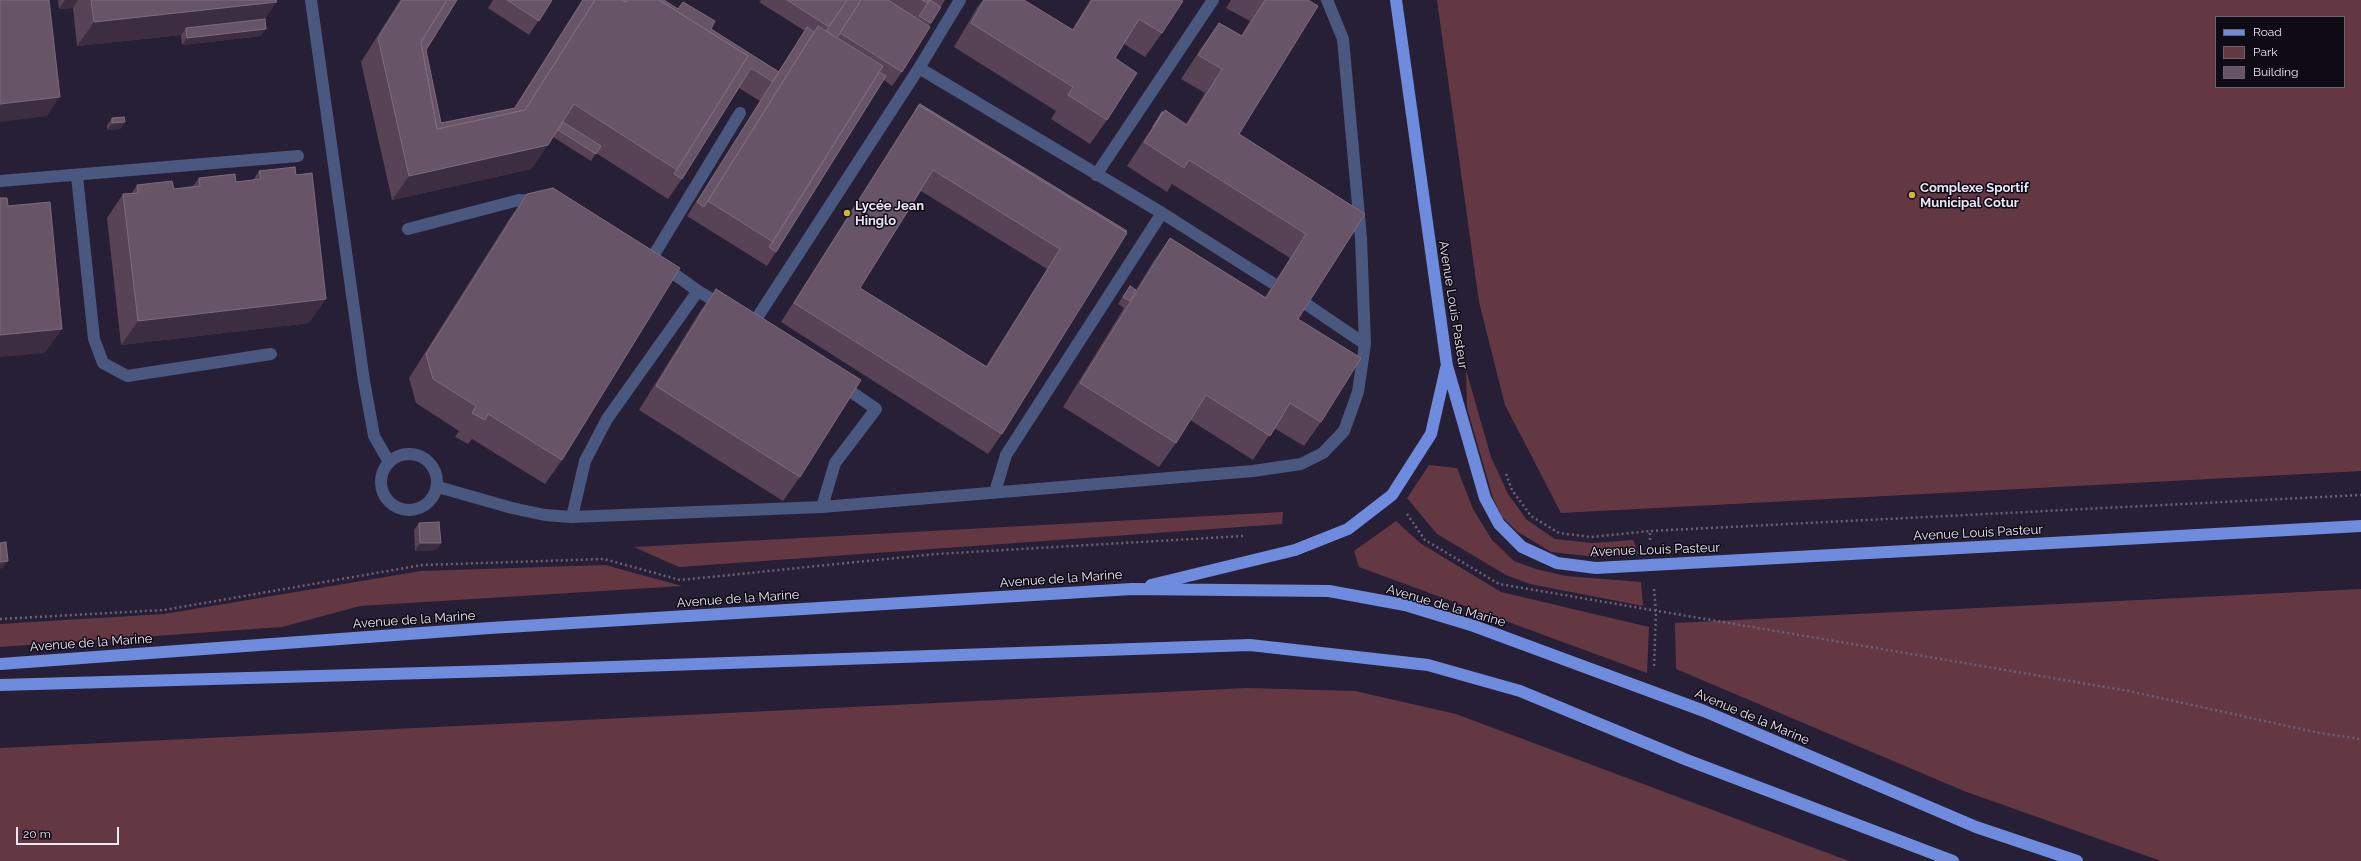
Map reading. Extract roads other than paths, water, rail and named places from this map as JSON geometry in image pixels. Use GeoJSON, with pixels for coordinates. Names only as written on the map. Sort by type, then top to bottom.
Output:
{"type":"FeatureCollection","features":[{"type":"Feature","properties":{"kind":"main road","name":"Avenue Louis Pasteur"},"geometry":{"type":"LineString","coordinates":[[1396,0],[1446,366],[1485,498],[1499,524],[1522,547],[1557,563],[1596,568],[2361,526]]}},
{"type":"Feature","properties":{"kind":"main road"},"geometry":{"type":"LineString","coordinates":[[1132,589],[1295,550],[1348,529],[1392,495],[1431,434],[1446,366]]}},
{"type":"Feature","properties":{"kind":"main road","name":"Avenue de la Marine"},"geometry":{"type":"LineString","coordinates":[[0,664],[482,629],[1132,589],[1329,591],[1405,605],[1474,626],[1654,692],[1976,828],[2077,861]]}},
{"type":"Feature","properties":{"kind":"main road"},"geometry":{"type":"LineString","coordinates":[[0,685],[503,671],[1250,645],[1428,665],[1520,691],[1687,760],[1953,861]]}},
{"type":"Feature","properties":{"kind":"lane"},"geometry":{"type":"LineString","coordinates":[[311,0],[364,381],[374,436],[389,462]]}},
{"type":"Feature","properties":{"kind":"lane"},"geometry":{"type":"LineString","coordinates":[[766,333],[749,322],[919,68],[960,0]]}},
{"type":"Feature","properties":{"kind":"lane"},"geometry":{"type":"LineString","coordinates":[[1096,175],[1213,0]]}},
{"type":"Feature","properties":{"kind":"lane"},"geometry":{"type":"LineString","coordinates":[[438,487],[512,508],[545,515],[572,517],[822,508],[1253,471],[1302,464],[1323,453],[1344,431],[1358,392],[1365,344],[1361,238],[1343,39],[1327,0]]}},
{"type":"Feature","properties":{"kind":"lane"},"geometry":{"type":"LineString","coordinates":[[919,68],[1162,213],[1274,284]]}},
{"type":"Feature","properties":{"kind":"lane"},"geometry":{"type":"LineString","coordinates":[[652,258],[740,113]]}},
{"type":"Feature","properties":{"kind":"lane"},"geometry":{"type":"LineString","coordinates":[[0,181],[77,176],[298,156]]}},
{"type":"Feature","properties":{"kind":"lane"},"geometry":{"type":"LineString","coordinates":[[77,176],[94,339],[103,363],[127,376],[271,354]]}},
{"type":"Feature","properties":{"kind":"lane"},"geometry":{"type":"LineString","coordinates":[[408,229],[519,200],[554,201]]}},
{"type":"Feature","properties":{"kind":"lane"},"geometry":{"type":"LineString","coordinates":[[995,492],[1006,455],[1162,213]]}},
{"type":"Feature","properties":{"kind":"lane"},"geometry":{"type":"LineString","coordinates":[[639,250],[698,291],[732,311]]}},
{"type":"Feature","properties":{"kind":"lane"},"geometry":{"type":"LineString","coordinates":[[572,517],[585,461],[607,419],[698,291]]}},
{"type":"Feature","properties":{"kind":"lane"},"geometry":{"type":"LineString","coordinates":[[1306,304],[1365,344]]}},
{"type":"Feature","properties":{"kind":"lane"},"geometry":{"type":"LineString","coordinates":[[822,508],[835,463],[876,409],[830,378]]}},
{"type":"Feature","properties":{"kind":"lane"},"geometry":{"type":"LineString","coordinates":[[404,453],[422,457],[435,469],[438,487],[429,503],[413,511],[395,508],[383,495],[380,478],[389,462],[404,453]]}},
{"type":"Feature","properties":{"kind":"place","name":"Complexe Sportif Municipal Cotur"},"geometry":{"type":"Point","coordinates":[1912,195]}},
{"type":"Feature","properties":{"kind":"place","name":"Lycée Jean Hinglo"},"geometry":{"type":"Point","coordinates":[847,213]}}]}
